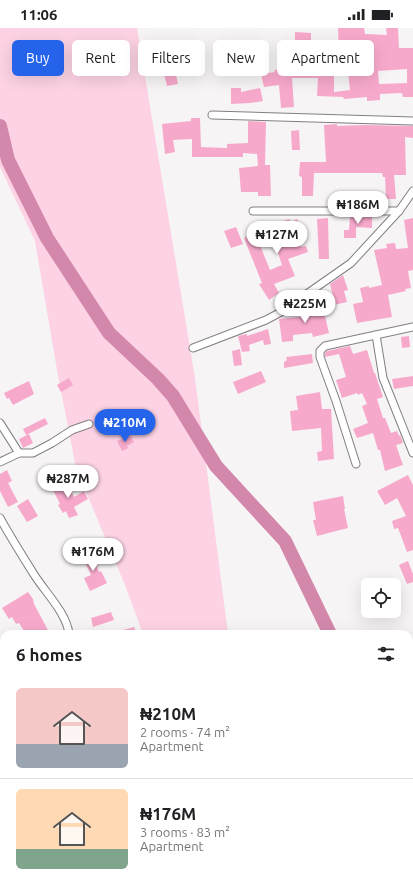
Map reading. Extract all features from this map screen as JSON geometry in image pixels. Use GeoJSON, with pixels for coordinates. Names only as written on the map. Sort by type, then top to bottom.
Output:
{"type":"FeatureCollection","features":[{"type":"Feature","properties":{"kind":"street"},"geometry":{"type":"LineString","coordinates":[[212,115],[413,121]]}},
{"type":"Feature","properties":{"kind":"street"},"geometry":{"type":"LineString","coordinates":[[193,348],[266,320],[281,312],[351,263],[399,210],[413,190]]}},
{"type":"Feature","properties":{"kind":"street"},"geometry":{"type":"LineString","coordinates":[[253,211],[399,210]]}},
{"type":"Feature","properties":{"kind":"street"},"geometry":{"type":"LineString","coordinates":[[356,464],[320,357],[320,351],[325,346],[413,327]]}},
{"type":"Feature","properties":{"kind":"street"},"geometry":{"type":"LineString","coordinates":[[376,336],[383,378],[413,453]]}},
{"type":"Feature","properties":{"kind":"street"},"geometry":{"type":"LineString","coordinates":[[0,424],[19,453]]}},
{"type":"Feature","properties":{"kind":"street"},"geometry":{"type":"LineString","coordinates":[[0,462],[19,453],[33,453],[72,430],[89,424]]}},
{"type":"Feature","properties":{"kind":"street"},"geometry":{"type":"LineString","coordinates":[[0,518],[35,575],[62,615],[68,630]]}},
{"type":"Feature","properties":{"kind":"shaded area"},"geometry":{"type":"Polygon","coordinates":[[[0,28],[137,28],[139,40],[138,76],[145,76],[195,378],[227,630],[142,630],[125,585],[76,468],[57,370],[35,241],[0,167],[0,28]]]}},
{"type":"Feature","properties":{"kind":"building"},"geometry":{"type":"Polygon","coordinates":[[[338,28],[364,28],[365,34],[387,35],[386,28],[398,28],[399,48],[413,48],[413,97],[403,97],[402,93],[380,94],[380,100],[367,101],[367,97],[344,99],[343,97],[317,96],[318,78],[292,78],[294,107],[281,108],[279,85],[264,87],[261,76],[269,76],[269,73],[275,72],[274,70],[277,69],[277,76],[334,76],[334,92],[350,90],[348,76],[374,76],[374,40],[338,40],[338,28]],[[407,69],[378,71],[379,84],[407,83],[407,69]]]}},
{"type":"Feature","properties":{"kind":"building"},"geometry":{"type":"Polygon","coordinates":[[[295,32],[311,33],[311,40],[295,40],[295,32]]]}},
{"type":"Feature","properties":{"kind":"building"},"geometry":{"type":"Polygon","coordinates":[[[164,76],[176,76],[178,84],[167,86],[164,76]]]}},
{"type":"Feature","properties":{"kind":"building"},"geometry":{"type":"Polygon","coordinates":[[[231,88],[241,88],[241,92],[260,88],[263,101],[231,104],[231,88]]]}},
{"type":"Feature","properties":{"kind":"building"},"geometry":{"type":"Polygon","coordinates":[[[191,118],[200,118],[201,147],[227,148],[227,144],[248,143],[248,121],[266,122],[265,165],[270,165],[271,196],[258,196],[258,192],[241,192],[239,168],[258,166],[257,154],[243,153],[243,157],[192,157],[192,139],[173,140],[175,152],[165,154],[162,124],[191,121],[191,118]]]}},
{"type":"Feature","properties":{"kind":"building"},"geometry":{"type":"Polygon","coordinates":[[[337,124],[337,126],[413,126],[413,138],[405,137],[406,175],[394,175],[396,199],[386,199],[385,177],[383,177],[382,173],[314,173],[313,196],[302,196],[302,177],[299,176],[300,162],[326,162],[324,125],[337,124]]]}},
{"type":"Feature","properties":{"kind":"building"},"geometry":{"type":"Polygon","coordinates":[[[299,130],[300,150],[292,150],[291,131],[299,130]]]}},
{"type":"Feature","properties":{"kind":"building"},"geometry":{"type":"Polygon","coordinates":[[[350,216],[372,216],[372,228],[356,227],[356,238],[344,238],[344,230],[349,230],[350,216]]]}},
{"type":"Feature","properties":{"kind":"building"},"geometry":{"type":"Polygon","coordinates":[[[328,218],[329,259],[319,259],[317,219],[328,218]]]}},
{"type":"Feature","properties":{"kind":"building"},"geometry":{"type":"Polygon","coordinates":[[[413,218],[413,270],[408,271],[411,288],[405,289],[406,291],[388,295],[392,317],[357,323],[353,304],[363,302],[360,288],[369,286],[369,288],[382,285],[374,250],[387,248],[386,244],[395,243],[396,249],[408,248],[404,220],[413,218]]]}},
{"type":"Feature","properties":{"kind":"building"},"geometry":{"type":"Polygon","coordinates":[[[289,219],[291,222],[297,219],[304,233],[297,237],[301,247],[306,246],[308,252],[288,259],[295,276],[274,284],[279,293],[269,300],[259,284],[262,283],[244,238],[255,233],[270,270],[282,265],[269,226],[289,219]]]}},
{"type":"Feature","properties":{"kind":"building"},"geometry":{"type":"Polygon","coordinates":[[[236,227],[243,244],[231,248],[224,231],[236,227]]]}},
{"type":"Feature","properties":{"kind":"building"},"geometry":{"type":"Polygon","coordinates":[[[343,275],[348,290],[344,291],[347,302],[334,305],[331,296],[333,296],[330,284],[343,275]]]}},
{"type":"Feature","properties":{"kind":"building"},"geometry":{"type":"Polygon","coordinates":[[[320,301],[329,333],[313,337],[312,333],[293,335],[293,341],[282,342],[279,319],[309,316],[306,304],[320,301]]]}},
{"type":"Feature","properties":{"kind":"building"},"geometry":{"type":"Polygon","coordinates":[[[268,329],[271,344],[264,345],[263,340],[249,345],[250,351],[242,352],[238,336],[247,334],[247,336],[268,329]]]}},
{"type":"Feature","properties":{"kind":"building"},"geometry":{"type":"Polygon","coordinates":[[[409,336],[410,347],[402,348],[401,337],[409,336]]]}},
{"type":"Feature","properties":{"kind":"building"},"geometry":{"type":"Polygon","coordinates":[[[350,346],[353,354],[367,350],[383,397],[377,399],[383,418],[385,418],[391,433],[397,431],[403,443],[396,445],[403,465],[385,471],[380,450],[378,450],[373,433],[357,438],[353,429],[368,423],[362,406],[367,404],[362,393],[358,395],[357,393],[342,398],[336,380],[346,377],[339,354],[325,357],[325,353],[327,351],[350,346]]]}},
{"type":"Feature","properties":{"kind":"building"},"geometry":{"type":"Polygon","coordinates":[[[240,349],[242,365],[234,366],[232,351],[240,349]]]}},
{"type":"Feature","properties":{"kind":"building"},"geometry":{"type":"Polygon","coordinates":[[[312,354],[313,363],[284,368],[284,362],[287,360],[286,357],[312,354]]]}},
{"type":"Feature","properties":{"kind":"building"},"geometry":{"type":"Polygon","coordinates":[[[261,371],[266,382],[238,394],[233,382],[261,371]]]}},
{"type":"Feature","properties":{"kind":"building"},"geometry":{"type":"Polygon","coordinates":[[[413,376],[413,386],[394,389],[392,379],[413,376]]]}},
{"type":"Feature","properties":{"kind":"building"},"geometry":{"type":"Polygon","coordinates":[[[69,378],[73,385],[61,392],[57,385],[69,378]]]}},
{"type":"Feature","properties":{"kind":"building"},"geometry":{"type":"Polygon","coordinates":[[[29,381],[34,394],[13,405],[4,393],[29,381]]]}},
{"type":"Feature","properties":{"kind":"building"},"geometry":{"type":"Polygon","coordinates":[[[320,392],[322,409],[331,409],[334,459],[318,461],[317,452],[322,451],[321,428],[292,431],[290,411],[298,410],[296,396],[320,392]]]}},
{"type":"Feature","properties":{"kind":"building"},"geometry":{"type":"Polygon","coordinates":[[[45,418],[48,424],[26,435],[23,429],[45,418]]]}},
{"type":"Feature","properties":{"kind":"building"},"geometry":{"type":"Polygon","coordinates":[[[29,434],[33,443],[23,448],[19,439],[29,434]]]}},
{"type":"Feature","properties":{"kind":"building"},"geometry":{"type":"Polygon","coordinates":[[[131,436],[134,442],[122,451],[117,441],[131,436]]]}},
{"type":"Feature","properties":{"kind":"building"},"geometry":{"type":"Polygon","coordinates":[[[7,470],[12,481],[8,483],[18,502],[8,507],[0,491],[0,474],[7,470]]]}},
{"type":"Feature","properties":{"kind":"building"},"geometry":{"type":"Polygon","coordinates":[[[408,475],[413,485],[413,550],[407,552],[398,528],[394,529],[392,521],[406,516],[397,498],[385,505],[377,491],[408,475]]]}},
{"type":"Feature","properties":{"kind":"building"},"geometry":{"type":"Polygon","coordinates":[[[66,481],[74,497],[84,491],[88,499],[74,507],[78,515],[69,518],[66,511],[63,513],[58,505],[60,504],[52,488],[66,481]]]}},
{"type":"Feature","properties":{"kind":"building"},"geometry":{"type":"Polygon","coordinates":[[[343,496],[348,528],[317,536],[313,520],[316,520],[313,502],[343,496]]]}},
{"type":"Feature","properties":{"kind":"building"},"geometry":{"type":"Polygon","coordinates":[[[28,499],[38,516],[27,522],[17,506],[28,499]]]}},
{"type":"Feature","properties":{"kind":"building"},"geometry":{"type":"Polygon","coordinates":[[[89,549],[99,572],[101,571],[107,583],[90,591],[84,578],[91,575],[81,553],[89,549]]]}},
{"type":"Feature","properties":{"kind":"building"},"geometry":{"type":"Polygon","coordinates":[[[408,561],[413,574],[413,582],[407,584],[399,565],[408,561]]]}},
{"type":"Feature","properties":{"kind":"building"},"geometry":{"type":"Polygon","coordinates":[[[28,592],[48,630],[23,630],[19,623],[16,624],[12,617],[9,619],[2,608],[28,592]]]}},
{"type":"Feature","properties":{"kind":"building"},"geometry":{"type":"Polygon","coordinates":[[[111,612],[114,620],[93,627],[91,618],[111,612]]]}},
{"type":"Feature","properties":{"kind":"building"},"geometry":{"type":"Polygon","coordinates":[[[134,627],[135,630],[123,630],[134,627]]]}},
{"type":"Feature","properties":{"kind":"waterway"},"geometry":{"type":"LineString","coordinates":[[0,126],[8,160],[47,238],[109,333],[158,379],[173,396],[216,466],[285,541],[328,630]]}}]}
